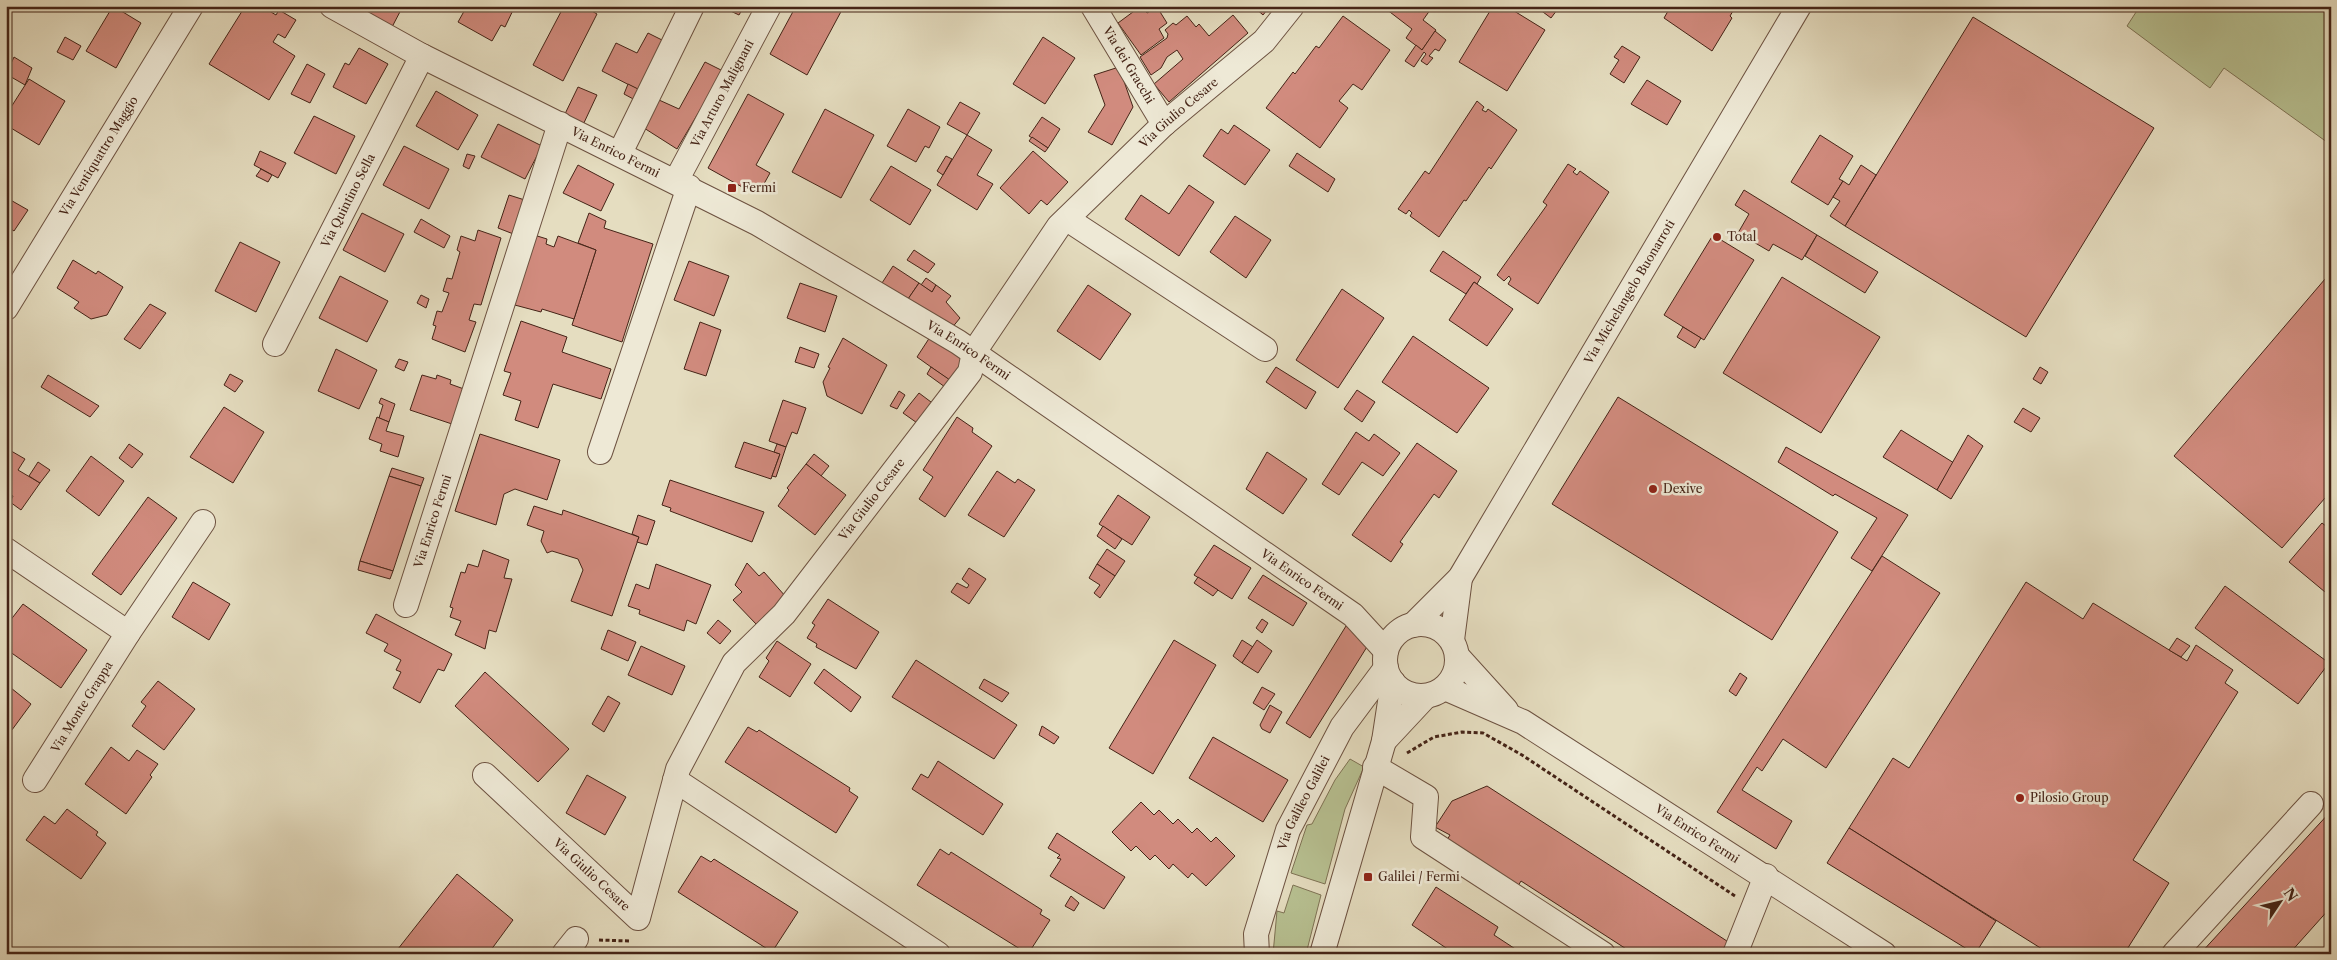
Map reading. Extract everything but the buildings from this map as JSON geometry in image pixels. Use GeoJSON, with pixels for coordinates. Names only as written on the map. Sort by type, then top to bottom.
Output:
{"type":"FeatureCollection","features":[{"type":"Feature","properties":{"kind":"street","name":"Via Ventiquattro Maggio"},"geometry":{"type":"LineString","coordinates":[[6,308],[191,6]]}},
{"type":"Feature","properties":{"kind":"street","name":"Via Enrico Fermi"},"geometry":{"type":"LineString","coordinates":[[332,6],[422,56],[620,153],[757,223],[974,352],[1353,614],[1388,667]]}},
{"type":"Feature","properties":{"kind":"street"},"geometry":{"type":"LineString","coordinates":[[620,153],[692,6]]}},
{"type":"Feature","properties":{"kind":"street","name":"Via Arturo Malignani"},"geometry":{"type":"LineString","coordinates":[[600,452],[682,184],[769,6]]}},
{"type":"Feature","properties":{"kind":"street","name":"Via dei Gracchi"},"geometry":{"type":"LineString","coordinates":[[1093,6],[1164,124]]}},
{"type":"Feature","properties":{"kind":"street","name":"Via Giulio Cesare"},"geometry":{"type":"LineString","coordinates":[[485,775],[638,918],[678,769],[734,663],[784,614],[970,372],[974,352],[1059,226],[1164,124],[1264,41],[1292,6]]}},
{"type":"Feature","properties":{"kind":"street","name":"Via Michelangelo Buonarroti"},"geometry":{"type":"LineString","coordinates":[[1408,626],[1460,578],[1799,6]]}},
{"type":"Feature","properties":{"kind":"street","name":"Via Quintino Sella"},"geometry":{"type":"LineString","coordinates":[[275,344],[422,56]]}},
{"type":"Feature","properties":{"kind":"street","name":"Via Enrico Fermi"},"geometry":{"type":"LineString","coordinates":[[406,605],[560,124]]}},
{"type":"Feature","properties":{"kind":"street"},"geometry":{"type":"LineString","coordinates":[[1067,219],[1265,349]]}},
{"type":"Feature","properties":{"kind":"street","name":"Via Monte Grappa"},"geometry":{"type":"LineString","coordinates":[[35,780],[128,633],[203,522]]}},
{"type":"Feature","properties":{"kind":"street"},"geometry":{"type":"LineString","coordinates":[[6,550],[128,633]]}},
{"type":"Feature","properties":{"kind":"street","name":"Via Michelangelo Buonarroti"},"geometry":{"type":"LineString","coordinates":[[1455,649],[1460,578]]}},
{"type":"Feature","properties":{"kind":"street","name":"Via Enrico Fermi"},"geometry":{"type":"LineString","coordinates":[[1353,614],[1408,626]]}},
{"type":"Feature","properties":{"kind":"street"},"geometry":{"type":"LineString","coordinates":[[1322,954],[1384,741],[1388,667],[1393,637],[1408,626],[1435,626],[1455,649],[1455,674],[1384,741]]}},
{"type":"Feature","properties":{"kind":"street","name":"Via Enrico Fermi"},"geometry":{"type":"LineString","coordinates":[[1455,649],[1510,715]]}},
{"type":"Feature","properties":{"kind":"street"},"geometry":{"type":"LineString","coordinates":[[1388,667],[1408,694],[1436,692]]}},
{"type":"Feature","properties":{"kind":"street","name":"Via Galileo Galilei"},"geometry":{"type":"LineString","coordinates":[[1257,954],[1256,934],[1288,830],[1342,727],[1388,667]]}},
{"type":"Feature","properties":{"kind":"street","name":"Via Enrico Fermi"},"geometry":{"type":"LineString","coordinates":[[1436,692],[1510,715],[1766,876],[1884,954]]}},
{"type":"Feature","properties":{"kind":"street"},"geometry":{"type":"LineString","coordinates":[[1375,767],[1426,796],[1423,837],[1603,954]]}},
{"type":"Feature","properties":{"kind":"street"},"geometry":{"type":"LineString","coordinates":[[675,780],[938,954]]}},
{"type":"Feature","properties":{"kind":"street"},"geometry":{"type":"LineString","coordinates":[[2174,954],[2311,804]]}},
{"type":"Feature","properties":{"kind":"street"},"geometry":{"type":"LineString","coordinates":[[1735,954],[1766,876]]}},
{"type":"Feature","properties":{"kind":"path"},"geometry":{"type":"LineString","coordinates":[[1405,755],[1434,737],[1462,732],[1483,732],[1522,755],[1753,909]]}},
{"type":"Feature","properties":{"kind":"path"},"geometry":{"type":"LineString","coordinates":[[570,946],[630,940],[638,918]]}},
{"type":"Feature","properties":{"kind":"green space"},"geometry":{"type":"Polygon","coordinates":[[[2140,6],[2331,6],[2331,145],[2224,68],[2210,88],[2127,26],[2140,6]]]}},
{"type":"Feature","properties":{"kind":"green space"},"geometry":{"type":"Polygon","coordinates":[[[1350,759],[1364,767],[1345,809],[1325,884],[1291,873],[1307,825],[1312,824],[1335,780],[1350,759]]]}},
{"type":"Feature","properties":{"kind":"green space"},"geometry":{"type":"Polygon","coordinates":[[[1293,885],[1321,895],[1306,954],[1273,954],[1277,911],[1284,913],[1293,885]]]}},
{"type":"Feature","properties":{"kind":"place","name":"Fermi"},"geometry":{"type":"Point","coordinates":[732,188]}},
{"type":"Feature","properties":{"kind":"place","name":"Total"},"geometry":{"type":"Point","coordinates":[1717,237]}},
{"type":"Feature","properties":{"kind":"place","name":"Dexive"},"geometry":{"type":"Point","coordinates":[1653,489]}},
{"type":"Feature","properties":{"kind":"place","name":"Pilosio Group"},"geometry":{"type":"Point","coordinates":[2020,798]}},
{"type":"Feature","properties":{"kind":"place","name":"Galilei / Fermi"},"geometry":{"type":"Point","coordinates":[1368,877]}}]}
